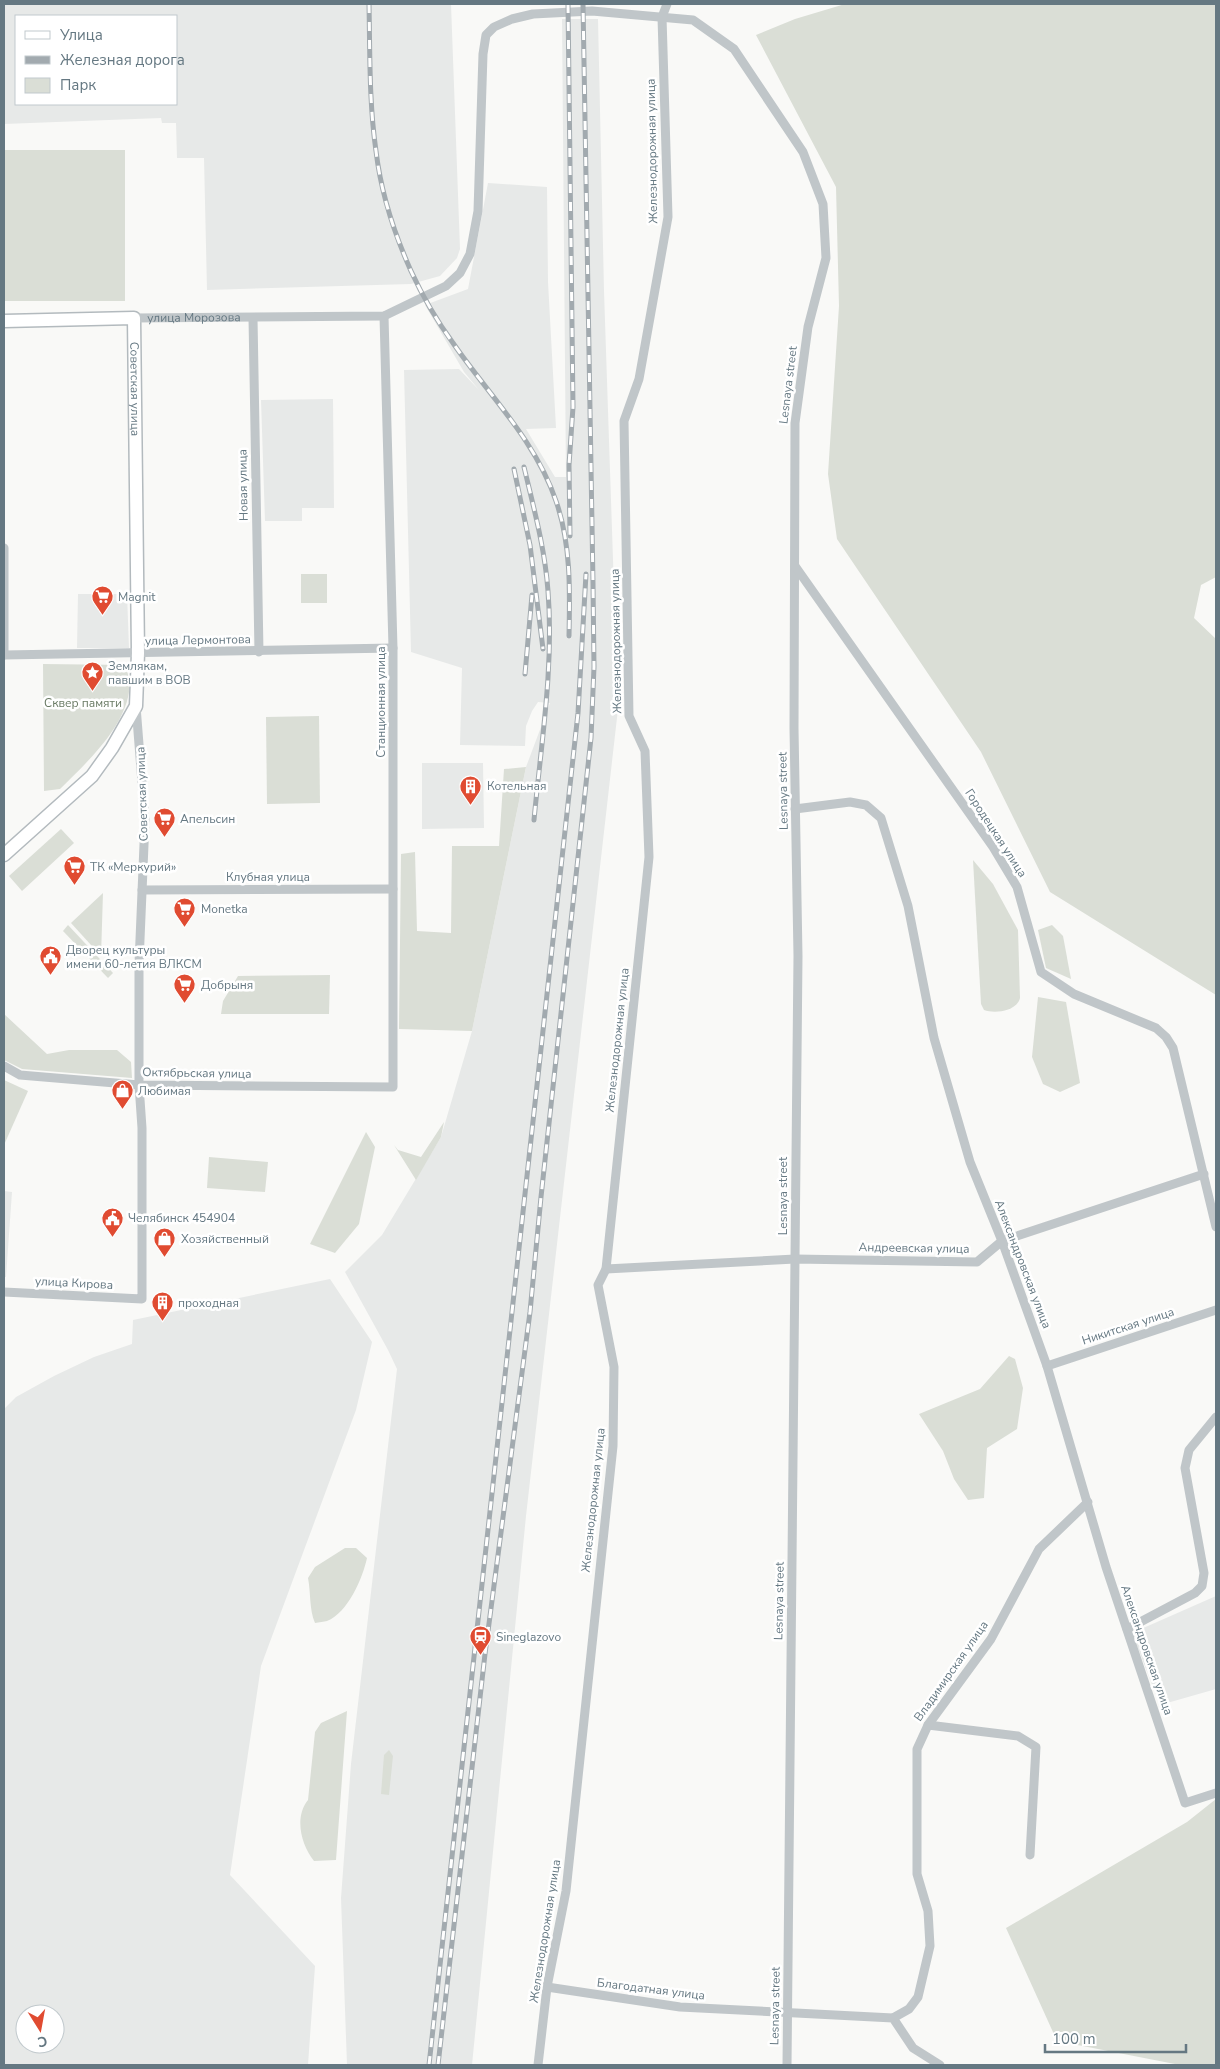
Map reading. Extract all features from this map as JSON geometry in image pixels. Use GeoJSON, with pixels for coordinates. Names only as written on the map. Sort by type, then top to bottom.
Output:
{"type":"FeatureCollection","features":[{"type":"Feature","properties":{"kind":"street"},"geometry":{"type":"LineString","coordinates":[[662,17],[667,4]]}},
{"type":"Feature","properties":{"kind":"street","name":"Lesnaya street"},"geometry":{"type":"LineString","coordinates":[[384,316],[446,286],[460,273],[470,254],[478,211],[483,54],[486,35],[494,28],[512,19],[533,14],[592,11],[693,20],[734,48],[803,152],[823,204],[826,258],[808,327],[794,423],[798,966],[787,2065]]}},
{"type":"Feature","properties":{"kind":"street","name":"Железнодорожная улица"},"geometry":{"type":"LineString","coordinates":[[538,2065],[547,1987],[566,1892],[613,1446],[614,1367],[598,1285],[606,1269],[649,857],[645,751],[629,716],[624,421],[640,379],[668,217],[662,17]]}},
{"type":"Feature","properties":{"kind":"street","name":"улица Морозова"},"geometry":{"type":"LineString","coordinates":[[4,321],[384,316]]}},
{"type":"Feature","properties":{"kind":"street","name":"Станционная улица"},"geometry":{"type":"LineString","coordinates":[[384,316],[393,648],[393,1087]]}},
{"type":"Feature","properties":{"kind":"street","name":"Советская улица"},"geometry":{"type":"LineString","coordinates":[[134,318],[138,653],[136,706],[145,810],[139,962],[139,1085],[142,1128],[142,1299]]}},
{"type":"Feature","properties":{"kind":"street","name":"Новая улица"},"geometry":{"type":"LineString","coordinates":[[253,318],[259,652]]}},
{"type":"Feature","properties":{"kind":"street"},"geometry":{"type":"LineString","coordinates":[[4,548],[4,655]]}},
{"type":"Feature","properties":{"kind":"street","name":"Городецкая улица"},"geometry":{"type":"LineString","coordinates":[[795,565],[993,846],[1016,887],[1041,972],[1074,994],[1156,1028],[1166,1037],[1173,1048],[1216,1227]]}},
{"type":"Feature","properties":{"kind":"street","name":"улица Лермонтова"},"geometry":{"type":"LineString","coordinates":[[4,655],[259,652],[393,648]]}},
{"type":"Feature","properties":{"kind":"street"},"geometry":{"type":"LineString","coordinates":[[4,855],[92,776],[112,748],[136,706]]}},
{"type":"Feature","properties":{"kind":"street","name":"Александровская улица"},"geometry":{"type":"LineString","coordinates":[[796,809],[850,802],[866,805],[881,818],[908,906],[934,1038],[970,1162],[1002,1241],[1047,1366],[1106,1567],[1184,1803],[1216,1793]]}},
{"type":"Feature","properties":{"kind":"street","name":"Клубная улица"},"geometry":{"type":"LineString","coordinates":[[142,890],[393,889]]}},
{"type":"Feature","properties":{"kind":"street","name":"Октябрьская улица"},"geometry":{"type":"LineString","coordinates":[[4,1066],[20,1075],[139,1085],[393,1087]]}},
{"type":"Feature","properties":{"kind":"street","name":"Андреевская улица"},"geometry":{"type":"LineString","coordinates":[[606,1269],[795,1259],[977,1262],[1002,1241],[1204,1174]]}},
{"type":"Feature","properties":{"kind":"street","name":"улица Кирова"},"geometry":{"type":"LineString","coordinates":[[4,1292],[142,1299]]}},
{"type":"Feature","properties":{"kind":"street","name":"Никитская улица"},"geometry":{"type":"LineString","coordinates":[[1047,1366],[1216,1310]]}},
{"type":"Feature","properties":{"kind":"street"},"geometry":{"type":"LineString","coordinates":[[1127,1629],[1195,1593],[1202,1586],[1204,1573],[1185,1468],[1189,1450],[1216,1417]]}},
{"type":"Feature","properties":{"kind":"street","name":"Владимирская улица"},"geometry":{"type":"LineString","coordinates":[[893,2018],[909,2009],[918,1997],[930,1946],[928,1911],[917,1874],[917,1749],[928,1725],[991,1639],[1039,1548],[1088,1502]]}},
{"type":"Feature","properties":{"kind":"street"},"geometry":{"type":"LineString","coordinates":[[928,1725],[1018,1736],[1036,1747],[1030,1855]]}},
{"type":"Feature","properties":{"kind":"street","name":"Благодатная улица"},"geometry":{"type":"LineString","coordinates":[[547,1987],[680,2007],[893,2018]]}},
{"type":"Feature","properties":{"kind":"street"},"geometry":{"type":"LineString","coordinates":[[893,2018],[913,2048],[940,2065]]}},
{"type":"Feature","properties":{"kind":"shaded area"},"geometry":{"type":"Polygon","coordinates":[[[4,4],[451,4],[460,249],[457,258],[440,276],[411,284],[207,290],[204,158],[177,158],[176,123],[162,123],[161,118],[4,124],[4,4]]]}},
{"type":"Feature","properties":{"kind":"shaded area"},"geometry":{"type":"Polygon","coordinates":[[[562,19],[598,19],[604,291],[618,709],[526,1516],[472,2065],[347,2065],[341,1898],[351,1764],[397,1369],[345,1272],[382,1235],[441,1137],[472,1031],[526,767],[550,703],[538,702],[532,711],[526,726],[525,746],[460,745],[462,668],[411,652],[404,370],[459,369],[479,390],[464,372],[425,305],[468,289],[488,183],[547,187],[548,282],[556,428],[526,429],[555,477],[566,477],[562,19]]]}},
{"type":"Feature","properties":{"kind":"shaded area"},"geometry":{"type":"Polygon","coordinates":[[[333,399],[334,508],[302,508],[302,521],[265,521],[261,400],[333,399]]]}},
{"type":"Feature","properties":{"kind":"shaded area"},"geometry":{"type":"Polygon","coordinates":[[[78,594],[127,594],[129,648],[77,648],[78,594]]]}},
{"type":"Feature","properties":{"kind":"shaded area"},"geometry":{"type":"Polygon","coordinates":[[[422,763],[483,763],[484,828],[422,829],[422,763]]]}},
{"type":"Feature","properties":{"kind":"shaded area"},"geometry":{"type":"Polygon","coordinates":[[[4,1191],[12,1192],[6,1277],[4,1277],[4,1191]]]}},
{"type":"Feature","properties":{"kind":"shaded area"},"geometry":{"type":"Polygon","coordinates":[[[330,1279],[372,1342],[356,1410],[261,1666],[230,1875],[315,1966],[308,2065],[4,2065],[4,1409],[16,1397],[54,1376],[94,1357],[132,1344],[133,1320],[330,1279]]]}},
{"type":"Feature","properties":{"kind":"shaded area"},"geometry":{"type":"Polygon","coordinates":[[[1216,1596],[1216,1689],[1160,1705],[1132,1633],[1216,1596]]]}},
{"type":"Feature","properties":{"kind":"green space"},"geometry":{"type":"Polygon","coordinates":[[[845,4],[1216,4],[1216,577],[1201,585],[1194,618],[1216,639],[1216,995],[1050,892],[981,752],[837,539],[828,474],[839,306],[836,187],[756,35],[795,19],[845,4]]]}},
{"type":"Feature","properties":{"kind":"green space"},"geometry":{"type":"Polygon","coordinates":[[[4,150],[125,150],[125,301],[4,301],[4,150]]]}},
{"type":"Feature","properties":{"kind":"green space"},"geometry":{"type":"Polygon","coordinates":[[[301,574],[327,574],[327,603],[301,603],[301,574]]]}},
{"type":"Feature","properties":{"kind":"green space","name":"Сквер памяти"},"geometry":{"type":"Polygon","coordinates":[[[43,664],[126,665],[129,685],[125,706],[119,720],[102,745],[60,789],[44,791],[43,664]]]}},
{"type":"Feature","properties":{"kind":"green space"},"geometry":{"type":"Polygon","coordinates":[[[319,716],[320,803],[267,804],[266,717],[319,716]]]}},
{"type":"Feature","properties":{"kind":"green space"},"geometry":{"type":"Polygon","coordinates":[[[526,767],[472,1031],[399,1029],[401,854],[415,852],[417,931],[451,933],[452,846],[499,846],[504,769],[526,767]]]}},
{"type":"Feature","properties":{"kind":"green space"},"geometry":{"type":"Polygon","coordinates":[[[61,829],[74,843],[22,891],[9,876],[61,829]]]}},
{"type":"Feature","properties":{"kind":"green space"},"geometry":{"type":"Polygon","coordinates":[[[973,860],[993,884],[1018,930],[1020,998],[1015,1006],[1010,1009],[994,1012],[984,1010],[981,1004],[973,860]]]}},
{"type":"Feature","properties":{"kind":"green space"},"geometry":{"type":"Polygon","coordinates":[[[103,893],[101,956],[71,923],[103,893]]]}},
{"type":"Feature","properties":{"kind":"green space"},"geometry":{"type":"Polygon","coordinates":[[[68,925],[113,973],[108,978],[63,931],[68,925]]]}},
{"type":"Feature","properties":{"kind":"green space"},"geometry":{"type":"Polygon","coordinates":[[[1052,925],[1063,936],[1071,979],[1046,968],[1038,930],[1052,925]]]}},
{"type":"Feature","properties":{"kind":"green space"},"geometry":{"type":"Polygon","coordinates":[[[330,975],[329,1014],[221,1014],[223,1001],[238,976],[330,975]]]}},
{"type":"Feature","properties":{"kind":"green space"},"geometry":{"type":"Polygon","coordinates":[[[1038,997],[1066,1002],[1080,1083],[1060,1092],[1043,1084],[1032,1057],[1038,997]]]}},
{"type":"Feature","properties":{"kind":"green space"},"geometry":{"type":"Polygon","coordinates":[[[4,1014],[47,1054],[69,1050],[117,1050],[131,1062],[132,1078],[22,1069],[4,1060],[4,1014]]]}},
{"type":"Feature","properties":{"kind":"green space"},"geometry":{"type":"Polygon","coordinates":[[[4,1080],[28,1091],[4,1145],[4,1080]]]}},
{"type":"Feature","properties":{"kind":"green space"},"geometry":{"type":"Polygon","coordinates":[[[444,1122],[441,1137],[416,1180],[394,1145],[398,1150],[421,1157],[444,1122]]]}},
{"type":"Feature","properties":{"kind":"green space"},"geometry":{"type":"Polygon","coordinates":[[[366,1132],[375,1147],[359,1224],[335,1253],[310,1244],[366,1132]]]}},
{"type":"Feature","properties":{"kind":"green space"},"geometry":{"type":"Polygon","coordinates":[[[209,1157],[268,1162],[265,1192],[207,1188],[209,1157]]]}},
{"type":"Feature","properties":{"kind":"green space"},"geometry":{"type":"Polygon","coordinates":[[[1009,1356],[1015,1359],[1023,1388],[1017,1429],[987,1448],[984,1498],[968,1500],[954,1479],[943,1451],[919,1414],[980,1389],[1009,1356]]]}},
{"type":"Feature","properties":{"kind":"green space"},"geometry":{"type":"Polygon","coordinates":[[[345,1548],[356,1548],[367,1558],[362,1575],[348,1603],[342,1610],[335,1617],[327,1621],[315,1623],[308,1578],[315,1567],[345,1548]]]}},
{"type":"Feature","properties":{"kind":"green space"},"geometry":{"type":"Polygon","coordinates":[[[347,1711],[336,1860],[314,1861],[303,1839],[300,1823],[301,1814],[308,1800],[315,1732],[321,1723],[347,1711]]]}},
{"type":"Feature","properties":{"kind":"green space"},"geometry":{"type":"Polygon","coordinates":[[[389,1750],[393,1756],[389,1795],[381,1794],[384,1755],[389,1750]]]}},
{"type":"Feature","properties":{"kind":"green space"},"geometry":{"type":"Polygon","coordinates":[[[1216,1799],[1216,2065],[1180,2065],[1057,2041],[1006,1928],[1187,1822],[1216,1799]]]}},
{"type":"Feature","properties":{"kind":"railway"},"geometry":{"type":"LineString","coordinates":[[369,4],[372,115],[378,167],[389,212],[411,271],[430,308],[453,343],[524,438],[547,479],[561,517],[567,550],[569,636]]}},
{"type":"Feature","properties":{"kind":"railway"},"geometry":{"type":"LineString","coordinates":[[568,4],[573,407],[569,465],[570,536]]}},
{"type":"Feature","properties":{"kind":"railway"},"geometry":{"type":"LineString","coordinates":[[438,2065],[485,1654],[530,1312],[591,738],[594,667],[583,4]]}},
{"type":"Feature","properties":{"kind":"railway"},"geometry":{"type":"LineString","coordinates":[[524,467],[539,529],[548,591],[549,620],[546,706],[534,820]]}},
{"type":"Feature","properties":{"kind":"railway"},"geometry":{"type":"LineString","coordinates":[[514,469],[530,545],[543,649]]}},
{"type":"Feature","properties":{"kind":"railway"},"geometry":{"type":"LineString","coordinates":[[429,2065],[578,713],[586,574]]}},
{"type":"Feature","properties":{"kind":"railway"},"geometry":{"type":"LineString","coordinates":[[525,674],[532,595]]}},
{"type":"Feature","properties":{"kind":"place","name":"Magnit"},"geometry":{"type":"Point","coordinates":[102,616]}},
{"type":"Feature","properties":{"kind":"place","name":"Землякам, павшим в ВОВ"},"geometry":{"type":"Point","coordinates":[92,692]}},
{"type":"Feature","properties":{"kind":"place","name":"Котельная"},"geometry":{"type":"Point","coordinates":[471,805]}},
{"type":"Feature","properties":{"kind":"place","name":"Апельсин"},"geometry":{"type":"Point","coordinates":[164,838]}},
{"type":"Feature","properties":{"kind":"place","name":"ТК «Меркурий»"},"geometry":{"type":"Point","coordinates":[74,886]}},
{"type":"Feature","properties":{"kind":"place","name":"Monetka"},"geometry":{"type":"Point","coordinates":[185,928]}},
{"type":"Feature","properties":{"kind":"place","name":"Дворец культуры имени 60-летия ВЛКСМ"},"geometry":{"type":"Point","coordinates":[50,976]}},
{"type":"Feature","properties":{"kind":"place","name":"Добрыня"},"geometry":{"type":"Point","coordinates":[185,1004]}},
{"type":"Feature","properties":{"kind":"place","name":"Любимая"},"geometry":{"type":"Point","coordinates":[122,1110]}},
{"type":"Feature","properties":{"kind":"place","name":"Челябинск 454904"},"geometry":{"type":"Point","coordinates":[112,1237]}},
{"type":"Feature","properties":{"kind":"place","name":"Хозяйственный"},"geometry":{"type":"Point","coordinates":[165,1258]}},
{"type":"Feature","properties":{"kind":"place","name":"проходная"},"geometry":{"type":"Point","coordinates":[162,1322]}},
{"type":"Feature","properties":{"kind":"place","name":"Sineglazovo"},"geometry":{"type":"Point","coordinates":[480,1656]}}]}
